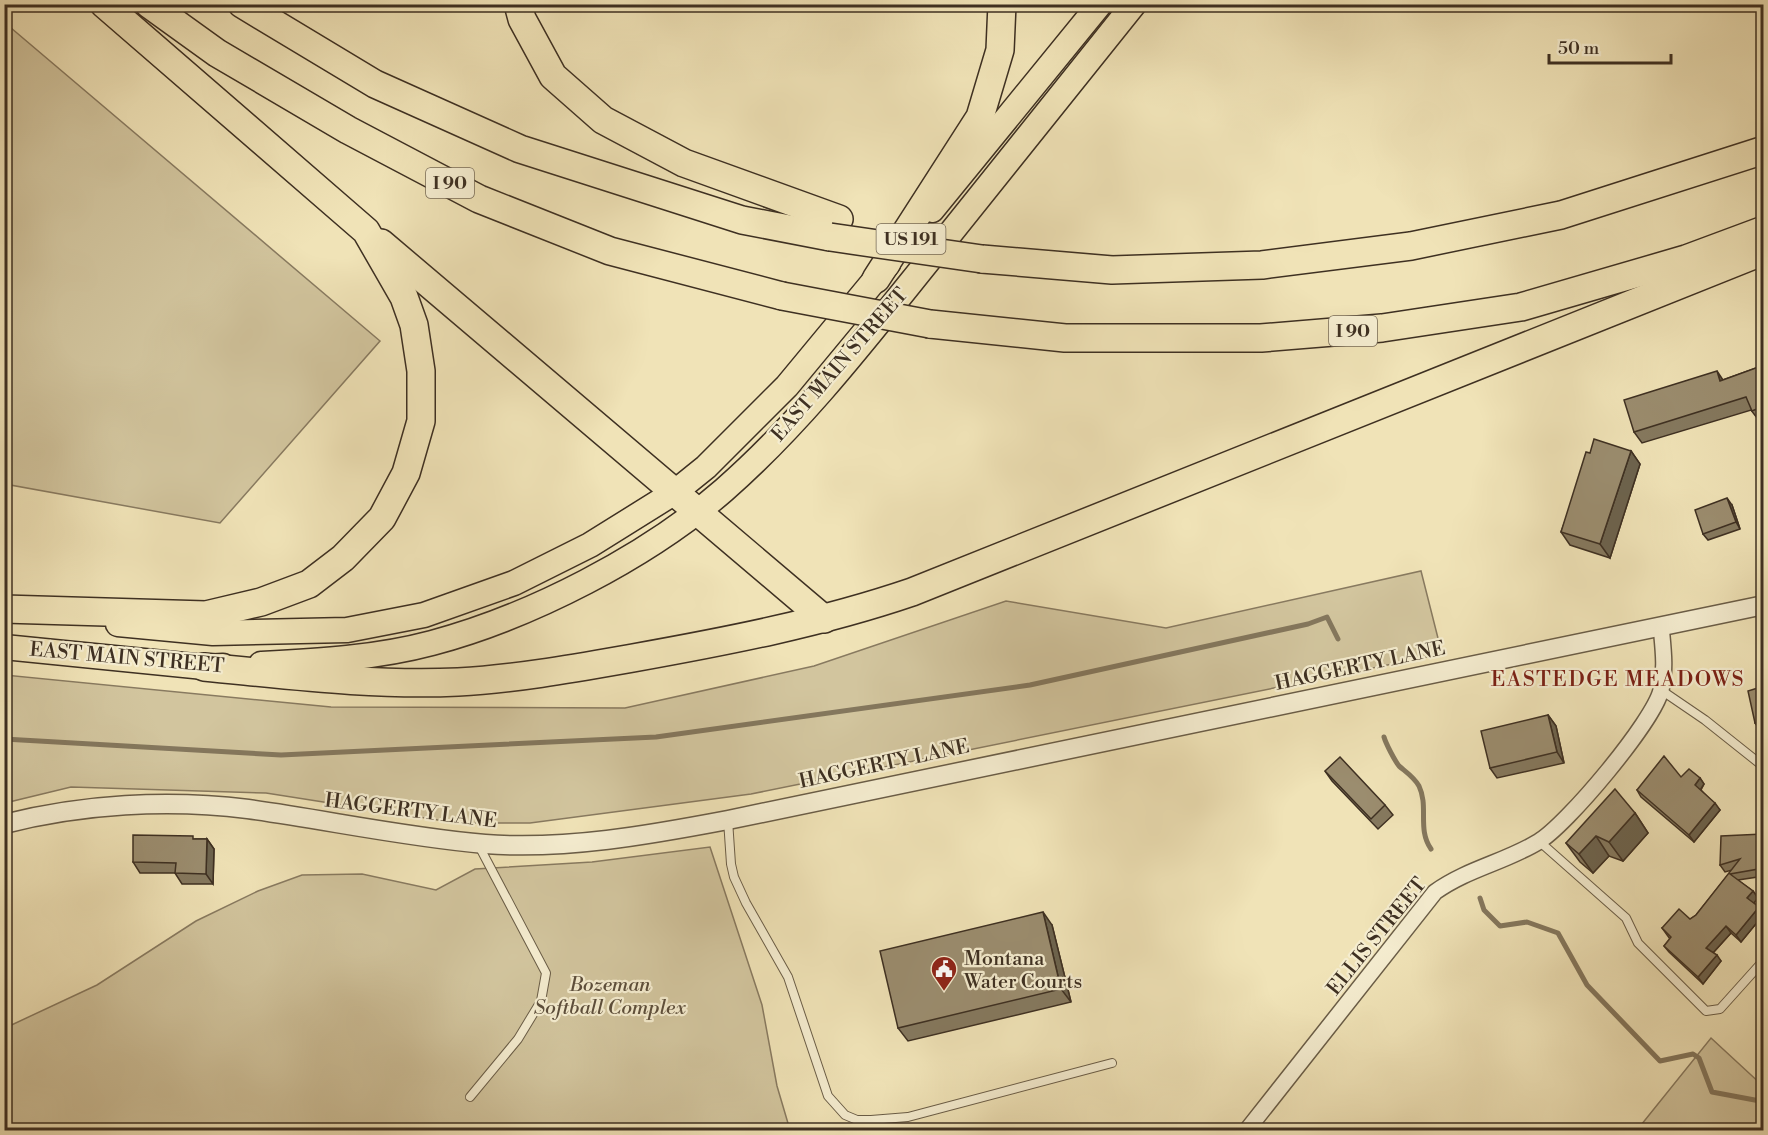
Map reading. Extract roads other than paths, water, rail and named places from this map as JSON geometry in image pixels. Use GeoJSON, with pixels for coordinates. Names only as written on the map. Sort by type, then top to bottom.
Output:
{"type":"FeatureCollection","features":[{"type":"Feature","properties":{"kind":"highway"},"geometry":{"type":"LineString","coordinates":[[104,4],[366,231],[824,619]]}},
{"type":"Feature","properties":{"kind":"highway","name":"I 90"},"geometry":{"type":"LineString","coordinates":[[149,4],[217,53],[328,118],[479,199],[610,251],[782,296],[930,324],[1065,338],[1261,338],[1382,328],[1521,307],[1686,259],[1764,230]]}},
{"type":"Feature","properties":{"kind":"highway"},"geometry":{"type":"LineString","coordinates":[[242,4],[375,84],[520,149],[742,220],[835,228]]}},
{"type":"Feature","properties":{"kind":"highway"},"geometry":{"type":"LineString","coordinates":[[518,4],[522,20],[552,76],[603,120],[684,163],[835,228]]}},
{"type":"Feature","properties":{"kind":"highway"},"geometry":{"type":"LineString","coordinates":[[876,279],[980,117],[999,50],[1002,4]]}},
{"type":"Feature","properties":{"kind":"highway","name":"EAST MAIN STREET"},"geometry":{"type":"LineString","coordinates":[[4,611],[213,633],[347,630],[424,615],[514,583],[590,546],[675,492],[706,467],[787,386],[1100,4]]}},
{"type":"Feature","properties":{"kind":"highway","name":"EAST MAIN STREET"},"geometry":{"type":"LineString","coordinates":[[4,647],[204,667],[350,659],[432,644],[526,610],[604,572],[661,538],[698,511],[726,488],[809,406],[1134,4]]}},
{"type":"Feature","properties":{"kind":"highway","name":"US 191"},"geometry":{"type":"LineString","coordinates":[[835,228],[982,259],[1112,270],[1262,265],[1411,246],[1562,215],[1764,150]]}},
{"type":"Feature","properties":{"kind":"highway"},"geometry":{"type":"LineString","coordinates":[[4,611],[206,615],[261,602],[309,584],[363,540],[382,518],[406,473],[422,421],[421,372],[414,325],[404,297],[366,231]]}},
{"type":"Feature","properties":{"kind":"highway"},"geometry":{"type":"LineString","coordinates":[[204,667],[352,681],[459,682],[608,662],[747,638],[824,619],[912,592],[1764,251]]}},
{"type":"Feature","properties":{"kind":"street","name":"HAGGERTY LANE"},"geometry":{"type":"LineString","coordinates":[[4,824],[78,810],[196,805],[247,809],[341,825],[477,843],[537,845],[595,841],[728,820],[1764,605]]}},
{"type":"Feature","properties":{"kind":"street","name":"ELLIS STREET"},"geometry":{"type":"LineString","coordinates":[[1247,1131],[1435,892],[1454,878],[1540,842],[1556,828],[1635,738],[1648,720],[1661,690],[1665,662],[1661,626]]}},
{"type":"Feature","properties":{"kind":"lane"},"geometry":{"type":"LineString","coordinates":[[1661,690],[1705,720],[1764,767]]}},
{"type":"Feature","properties":{"kind":"lane"},"geometry":{"type":"LineString","coordinates":[[728,820],[730,864],[734,877],[788,977],[828,1096],[845,1115],[857,1120],[908,1117],[1112,1063]]}},
{"type":"Feature","properties":{"kind":"lane"},"geometry":{"type":"LineString","coordinates":[[1540,842],[1626,918],[1638,943],[1706,1011],[1720,1009],[1764,960]]}},
{"type":"Feature","properties":{"kind":"lane"},"geometry":{"type":"LineString","coordinates":[[470,1097],[499,1063],[530,1020],[541,1001],[546,974],[477,843]]}},
{"type":"Feature","properties":{"kind":"waterway"},"geometry":{"type":"LineString","coordinates":[[4,739],[281,755],[656,737],[1030,685],[1308,624],[1327,617],[1338,639]]}},
{"type":"Feature","properties":{"kind":"waterway"},"geometry":{"type":"LineString","coordinates":[[1384,737],[1397,764],[1419,786],[1422,794],[1425,834],[1431,849]]}},
{"type":"Feature","properties":{"kind":"waterway"},"geometry":{"type":"LineString","coordinates":[[1480,898],[1484,910],[1500,926],[1527,922],[1558,933],[1587,985],[1660,1061],[1693,1054],[1699,1058],[1712,1092],[1760,1101],[1764,1109]]}},
{"type":"Feature","properties":{"kind":"place","name":"Montana Water Courts"},"geometry":{"type":"Point","coordinates":[944,992]}},
{"type":"Feature","properties":{"kind":"district","name":"EASTEDGE MEADOWS"},"geometry":{"type":"Point","coordinates":[1618,679]}},
{"type":"Feature","properties":{"kind":"park label","name":"Bozeman Softball Complex"},"geometry":{"type":"Point","coordinates":[610,996]}}]}
